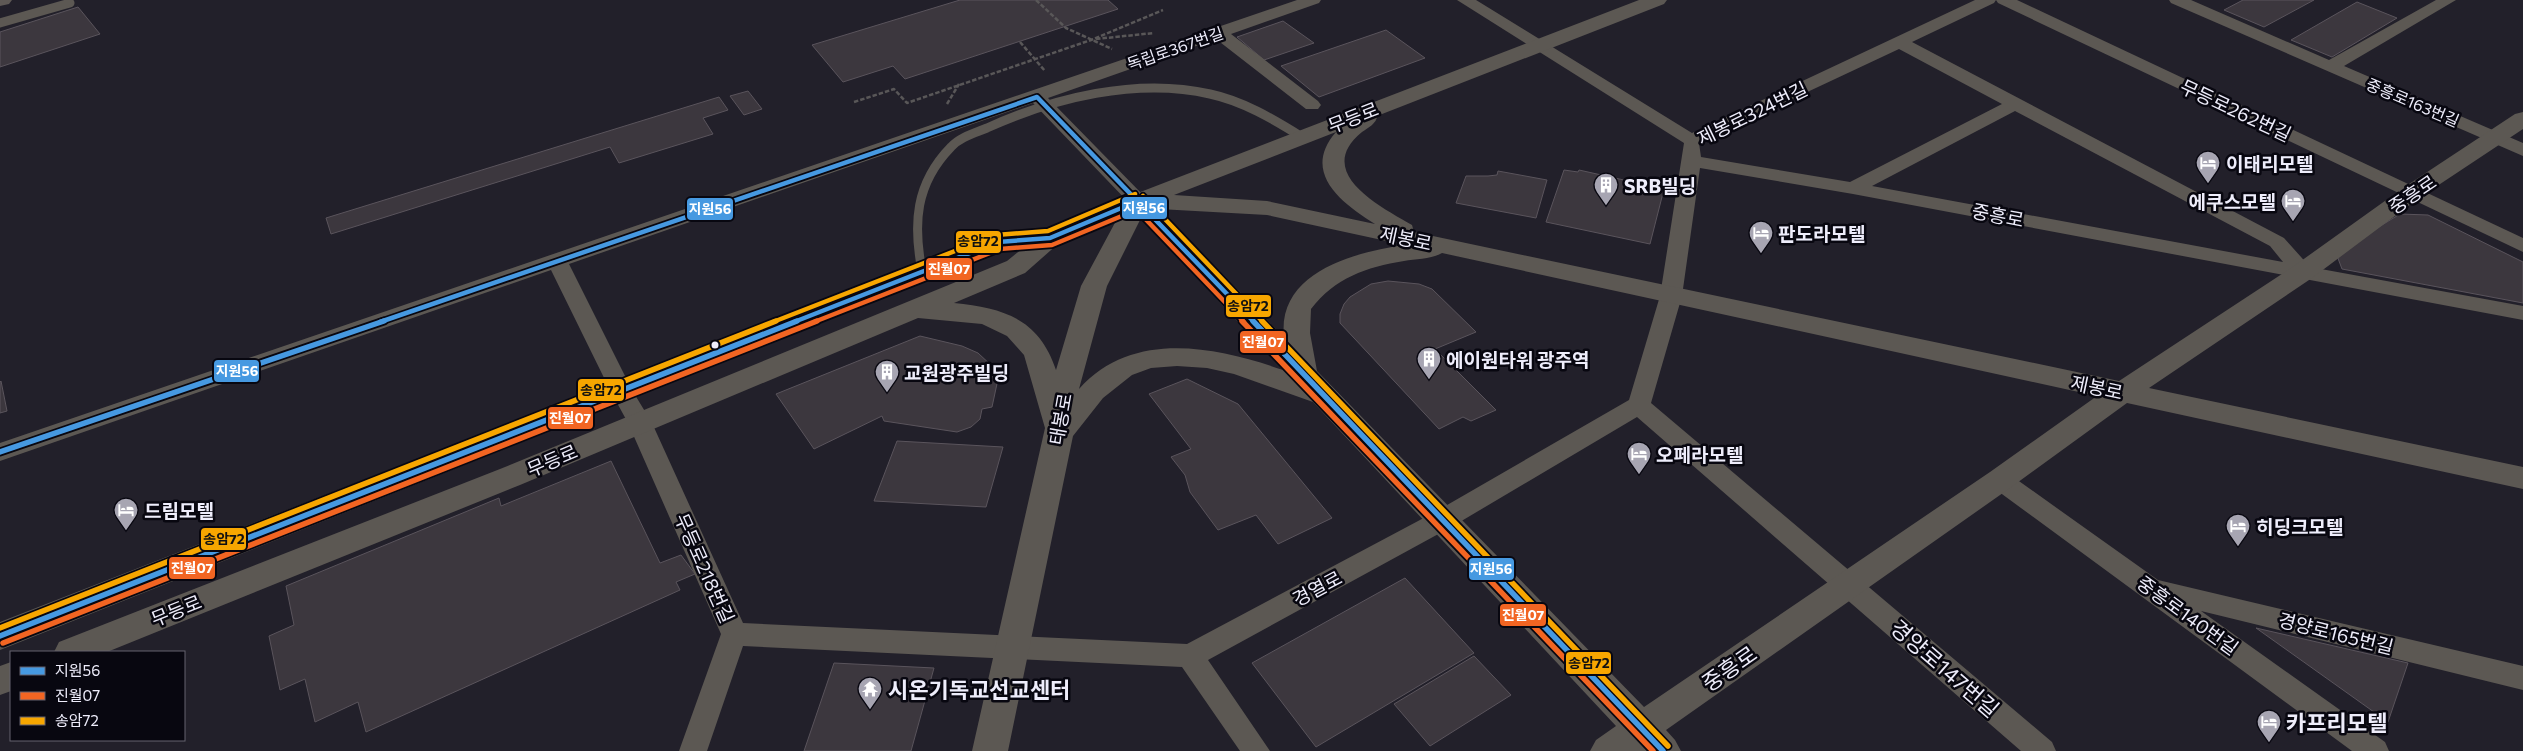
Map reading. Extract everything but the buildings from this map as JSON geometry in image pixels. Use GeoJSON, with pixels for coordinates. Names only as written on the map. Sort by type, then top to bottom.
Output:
{"type":"FeatureCollection","features":[{"type":"Feature","properties":{"kind":"street","name":"독립로367번길"},"geometry":{"type":"LineString","coordinates":[[0,452],[557,261],[1042,101],[1219,32],[1314,0]]}},
{"type":"Feature","properties":{"kind":"street"},"geometry":{"type":"LineString","coordinates":[[1466,0],[1690,140]]}},
{"type":"Feature","properties":{"kind":"street","name":"무등로"},"geometry":{"type":"LineString","coordinates":[[73,651],[640,423],[910,309],[1016,267],[1050,238],[1138,201],[1657,0]]}},
{"type":"Feature","properties":{"kind":"street","name":"제봉로324번길"},"geometry":{"type":"LineString","coordinates":[[1671,296],[1692,161],[1690,140],[1988,0]]}},
{"type":"Feature","properties":{"kind":"street","name":"무등로262번길"},"geometry":{"type":"LineString","coordinates":[[2004,0],[2523,246]]}},
{"type":"Feature","properties":{"kind":"street","name":"중흥로163번길"},"geometry":{"type":"LineString","coordinates":[[2331,66],[2448,0]]}},
{"type":"Feature","properties":{"kind":"street","name":"중흥로163번길"},"geometry":{"type":"LineString","coordinates":[[2191,2],[2523,150]]}},
{"type":"Feature","properties":{"kind":"street"},"geometry":{"type":"LineString","coordinates":[[1219,32],[1312,105]]}},
{"type":"Feature","properties":{"kind":"street"},"geometry":{"type":"LineString","coordinates":[[1899,42],[2278,242],[2303,272]]}},
{"type":"Feature","properties":{"kind":"street"},"geometry":{"type":"LineString","coordinates":[[1042,101],[1444,519],[1663,751]]}},
{"type":"Feature","properties":{"kind":"street"},"geometry":{"type":"LineString","coordinates":[[1386,104],[1342,139],[1334,152],[1333,166],[1341,184],[1353,199],[1436,244]]}},
{"type":"Feature","properties":{"kind":"street"},"geometry":{"type":"LineString","coordinates":[[1853,188],[2016,104]]}},
{"type":"Feature","properties":{"kind":"street","name":"중흥로"},"geometry":{"type":"LineString","coordinates":[[1608,751],[2000,480],[2121,393],[2303,272],[2411,193],[2523,120]]}},
{"type":"Feature","properties":{"kind":"street","name":"중흥로"},"geometry":{"type":"LineString","coordinates":[[1692,161],[1853,188],[2523,313]]}},
{"type":"Feature","properties":{"kind":"street","name":"제봉로"},"geometry":{"type":"LineString","coordinates":[[1138,201],[1267,208],[2523,478]]}},
{"type":"Feature","properties":{"kind":"street","name":"태봉로"},"geometry":{"type":"LineString","coordinates":[[990,751],[1014,648],[1059,433],[1065,388],[1094,286],[1138,201]]}},
{"type":"Feature","properties":{"kind":"street","name":"무등로"},"geometry":{"type":"LineString","coordinates":[[0,636],[998,242],[1050,238]]}},
{"type":"Feature","properties":{"kind":"street"},"geometry":{"type":"LineString","coordinates":[[1304,374],[1297,335],[1298,308],[1316,286],[1334,272],[1366,260],[1436,244]]}},
{"type":"Feature","properties":{"kind":"street","name":"무등로218번길"},"geometry":{"type":"LineString","coordinates":[[557,261],[621,390],[640,423],[734,634],[693,751]]}},
{"type":"Feature","properties":{"kind":"street"},"geometry":{"type":"LineString","coordinates":[[1671,296],[1639,405],[1849,585]]}},
{"type":"Feature","properties":{"kind":"street"},"geometry":{"type":"LineString","coordinates":[[910,309],[965,311],[990,316],[1019,332],[1037,354],[1059,433]]}},
{"type":"Feature","properties":{"kind":"street"},"geometry":{"type":"LineString","coordinates":[[1059,433],[1099,385],[1112,375],[1137,362],[1162,358],[1188,356],[1232,363],[1326,396]]}},
{"type":"Feature","properties":{"kind":"street","name":"경열로"},"geometry":{"type":"LineString","coordinates":[[1190,656],[1444,519],[1639,405]]}},
{"type":"Feature","properties":{"kind":"street","name":"중흥로140번길"},"geometry":{"type":"LineString","coordinates":[[2000,480],[2375,751]]}},
{"type":"Feature","properties":{"kind":"street","name":"경양로147번길"},"geometry":{"type":"LineString","coordinates":[[1849,585],[2042,751]]}},
{"type":"Feature","properties":{"kind":"street","name":"경양로165번길"},"geometry":{"type":"LineString","coordinates":[[2150,588],[2523,678]]}},
{"type":"Feature","properties":{"kind":"street"},"geometry":{"type":"LineString","coordinates":[[734,634],[1190,656],[1256,751]]}},
{"type":"Feature","properties":{"kind":"lane"},"geometry":{"type":"LineString","coordinates":[[0,23],[70,3]]}},
{"type":"Feature","properties":{"kind":"lane"},"geometry":{"type":"LineString","coordinates":[[922,271],[916,216],[924,190],[939,162],[952,146],[1042,101],[1136,90],[1195,91],[1239,103],[1273,118],[1302,137]]}},
{"type":"Feature","properties":{"kind":"path"},"geometry":{"type":"LineString","coordinates":[[1036,0],[1066,28],[1113,49]]}},
{"type":"Feature","properties":{"kind":"path"},"geometry":{"type":"LineString","coordinates":[[854,102],[894,89],[907,103],[1091,40],[1163,10]]}},
{"type":"Feature","properties":{"kind":"path"},"geometry":{"type":"LineString","coordinates":[[1091,40],[1157,32]]}},
{"type":"Feature","properties":{"kind":"path"},"geometry":{"type":"LineString","coordinates":[[1020,42],[1034,59]]}},
{"type":"Feature","properties":{"kind":"path"},"geometry":{"type":"LineString","coordinates":[[946,106],[959,84]]}},
{"type":"Feature","properties":{"kind":"transit line","name":"지원56"},"geometry":{"type":"LineString","coordinates":[[0,452],[1037,97],[1444,519],[1663,751]]}},
{"type":"Feature","properties":{"kind":"transit line","name":"송암72"},"geometry":{"type":"LineString","coordinates":[[0,628],[919,264],[996,235],[1048,231],[1135,194]]}},
{"type":"Feature","properties":{"kind":"transit line","name":"송암72"},"geometry":{"type":"LineString","coordinates":[[1143,196],[1668,746]]}},
{"type":"Feature","properties":{"kind":"transit line","name":"지원56"},"geometry":{"type":"LineString","coordinates":[[0,636],[922,271],[998,242],[1050,238],[1138,201]]}},
{"type":"Feature","properties":{"kind":"transit line","name":"진월07"},"geometry":{"type":"LineString","coordinates":[[1133,206],[1653,751]]}},
{"type":"Feature","properties":{"kind":"transit line","name":"진월07"},"geometry":{"type":"LineString","coordinates":[[3,643],[1000,249],[1052,245],[1141,208]]}},
{"type":"Feature","properties":{"kind":"place","name":"이태리모텔"},"geometry":{"type":"Point","coordinates":[2208,184]}},
{"type":"Feature","properties":{"kind":"place","name":"SRB빌딩"},"geometry":{"type":"Point","coordinates":[1606,206]}},
{"type":"Feature","properties":{"kind":"place","name":"에쿠스모텔"},"geometry":{"type":"Point","coordinates":[2293,222]}},
{"type":"Feature","properties":{"kind":"place","name":"판도라모텔"},"geometry":{"type":"Point","coordinates":[1761,254]}},
{"type":"Feature","properties":{"kind":"place","name":"에이원타워 광주역"},"geometry":{"type":"Point","coordinates":[1429,380]}},
{"type":"Feature","properties":{"kind":"place","name":"교원광주빌딩"},"geometry":{"type":"Point","coordinates":[887,393]}},
{"type":"Feature","properties":{"kind":"place","name":"오페라모텔"},"geometry":{"type":"Point","coordinates":[1639,475]}},
{"type":"Feature","properties":{"kind":"place","name":"드림모텔"},"geometry":{"type":"Point","coordinates":[126,531]}},
{"type":"Feature","properties":{"kind":"place","name":"히딩크모텔"},"geometry":{"type":"Point","coordinates":[2238,547]}},
{"type":"Feature","properties":{"kind":"place","name":"시온기독교선교센터"},"geometry":{"type":"Point","coordinates":[870,710]}},
{"type":"Feature","properties":{"kind":"place","name":"카프리모텔"},"geometry":{"type":"Point","coordinates":[2269,743]}}]}
